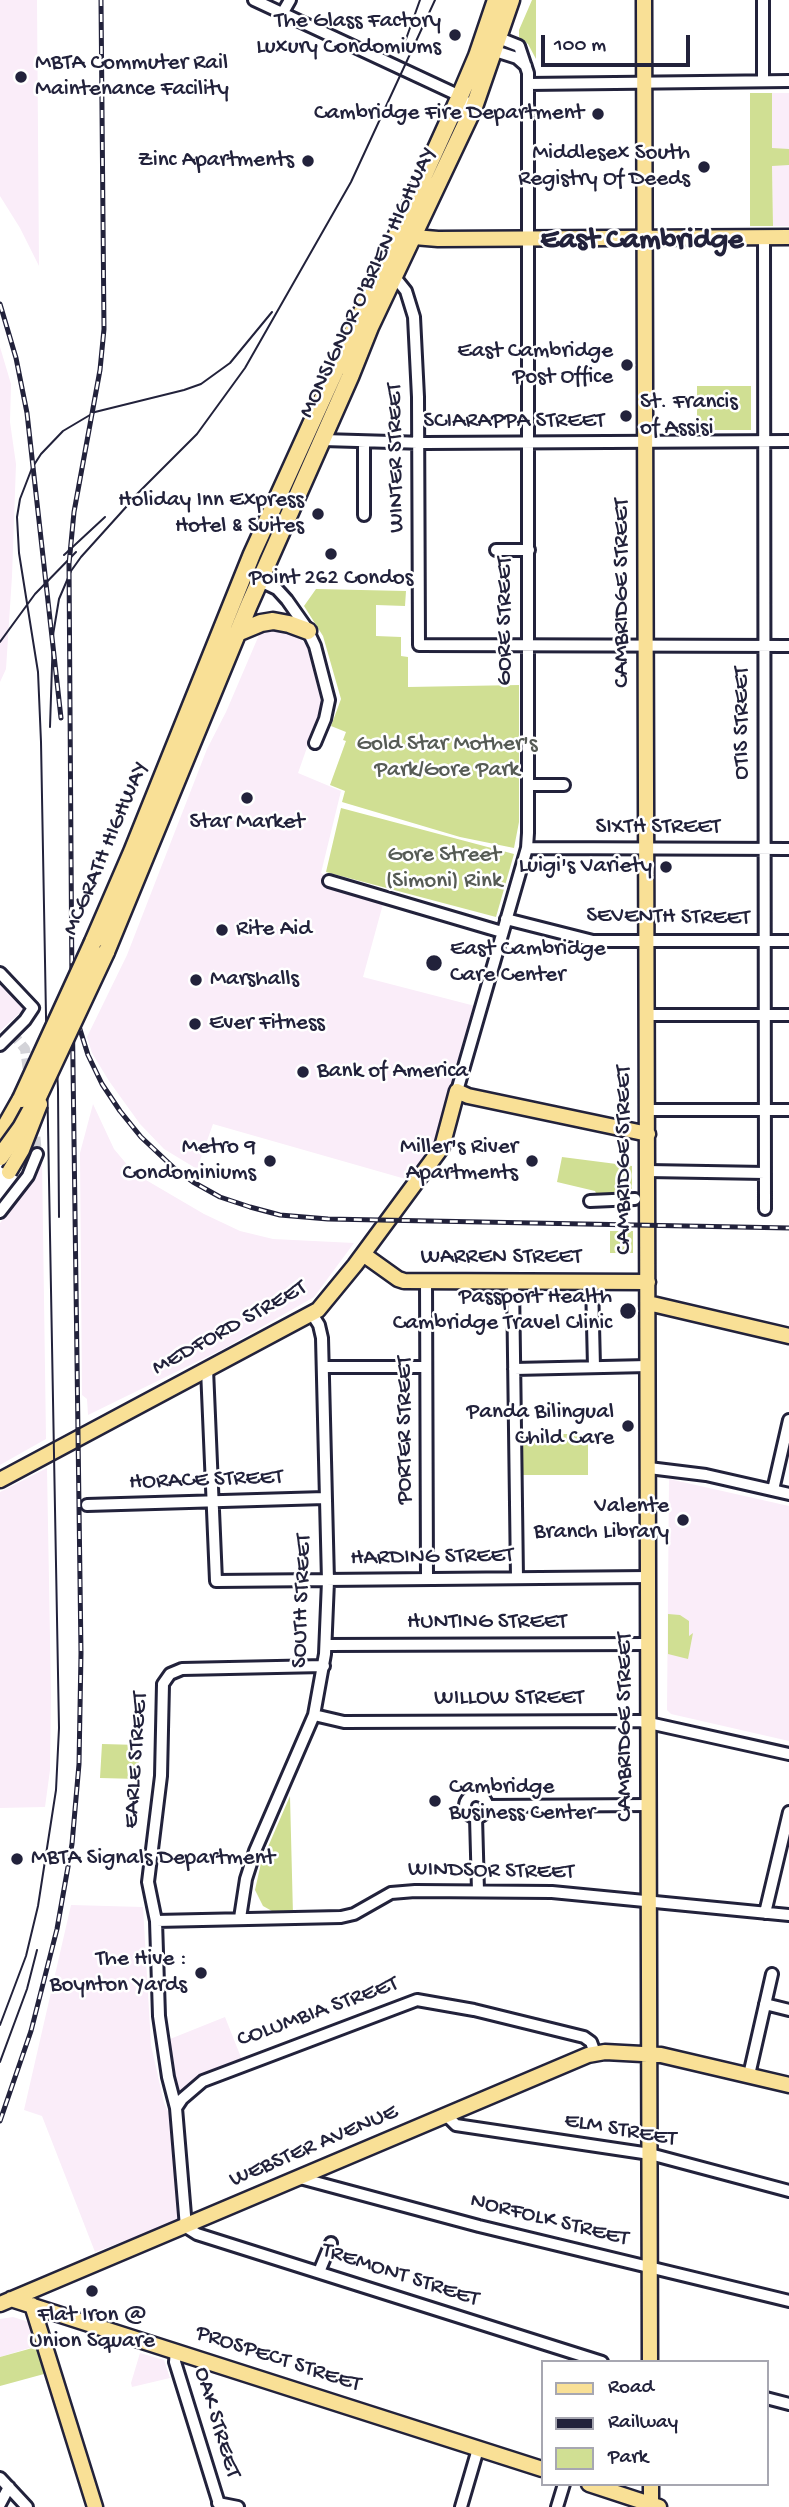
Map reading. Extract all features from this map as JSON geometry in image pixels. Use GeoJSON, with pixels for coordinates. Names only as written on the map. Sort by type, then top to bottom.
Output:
{"type":"FeatureCollection","features":[{"type":"Feature","properties":{"kind":"highway","name":"MONSIGNOR O'BRIEN HIGHWAY"},"geometry":{"type":"LineString","coordinates":[[260,580],[394,276],[405,236],[477,57],[496,0]]}},
{"type":"Feature","properties":{"kind":"highway","name":"MONSIGNOR O'BRIEN HIGHWAY"},"geometry":{"type":"LineString","coordinates":[[244,573],[405,236],[468,120],[511,0]]}},
{"type":"Feature","properties":{"kind":"highway","name":"MCGRATH HIGHWAY"},"geometry":{"type":"LineString","coordinates":[[0,1136],[100,947],[129,861],[244,573]]}},
{"type":"Feature","properties":{"kind":"highway","name":"MCGRATH HIGHWAY"},"geometry":{"type":"LineString","coordinates":[[0,1157],[29,1116],[52,1068],[100,947],[260,580]]}},
{"type":"Feature","properties":{"kind":"highway"},"geometry":{"type":"LineString","coordinates":[[237,633],[273,621],[308,631]]}},
{"type":"Feature","properties":{"kind":"main road","name":"CAMBRIDGE STREET"},"geometry":{"type":"LineString","coordinates":[[645,0],[650,2360]]}},
{"type":"Feature","properties":{"kind":"main road"},"geometry":{"type":"LineString","coordinates":[[405,236],[645,239],[789,237]]}},
{"type":"Feature","properties":{"kind":"main road","name":"MCGRATH HIGHWAY"},"geometry":{"type":"LineString","coordinates":[[4,1177],[24,1146],[52,1068]]}},
{"type":"Feature","properties":{"kind":"main road"},"geometry":{"type":"LineString","coordinates":[[457,1091],[468,1096],[648,1134]]}},
{"type":"Feature","properties":{"kind":"main road","name":"GORE STREET"},"geometry":{"type":"LineString","coordinates":[[432,1160],[442,1147],[457,1091]]}},
{"type":"Feature","properties":{"kind":"main road","name":"MEDFORD STREET"},"geometry":{"type":"LineString","coordinates":[[0,1480],[312,1314],[331,1295],[363,1254],[432,1160]]}},
{"type":"Feature","properties":{"kind":"main road","name":"WARREN STREET"},"geometry":{"type":"LineString","coordinates":[[363,1254],[398,1279],[648,1282]]}},
{"type":"Feature","properties":{"kind":"main road"},"geometry":{"type":"LineString","coordinates":[[648,1303],[789,1336]]}},
{"type":"Feature","properties":{"kind":"main road","name":"WEBSTER AVENUE"},"geometry":{"type":"LineString","coordinates":[[4,2300],[186,2227],[595,2053],[650,2053]]}},
{"type":"Feature","properties":{"kind":"main road"},"geometry":{"type":"LineString","coordinates":[[650,2053],[789,2085]]}},
{"type":"Feature","properties":{"kind":"main road","name":"PROSPECT STREET"},"geometry":{"type":"LineString","coordinates":[[4,2300],[32,2305],[540,2468]]}},
{"type":"Feature","properties":{"kind":"main road"},"geometry":{"type":"LineString","coordinates":[[32,2305],[95,2507]]}},
{"type":"Feature","properties":{"kind":"main road"},"geometry":{"type":"LineString","coordinates":[[595,2486],[654,2506],[650,2486]]}},
{"type":"Feature","properties":{"kind":"street"},"geometry":{"type":"LineString","coordinates":[[254,0],[460,96],[465,101],[468,120]]}},
{"type":"Feature","properties":{"kind":"street"},"geometry":{"type":"LineString","coordinates":[[282,14],[290,0]]}},
{"type":"Feature","properties":{"kind":"street"},"geometry":{"type":"LineString","coordinates":[[763,0],[763,81]]}},
{"type":"Feature","properties":{"kind":"street","name":"GORE STREET"},"geometry":{"type":"LineString","coordinates":[[457,1091],[527,848],[530,785],[528,84],[527,67],[497,44]]}},
{"type":"Feature","properties":{"kind":"street"},"geometry":{"type":"LineString","coordinates":[[528,84],[789,82]]}},
{"type":"Feature","properties":{"kind":"street","name":"OTIS STREET"},"geometry":{"type":"LineString","coordinates":[[764,237],[765,1209]]}},
{"type":"Feature","properties":{"kind":"street","name":"WINTER STREET"},"geometry":{"type":"LineString","coordinates":[[394,276],[406,291],[414,313],[419,645],[530,646]]}},
{"type":"Feature","properties":{"kind":"street","name":"SCIARAPPA STREET"},"geometry":{"type":"LineString","coordinates":[[323,440],[529,443],[789,441]]}},
{"type":"Feature","properties":{"kind":"street"},"geometry":{"type":"LineString","coordinates":[[364,442],[364,515]]}},
{"type":"Feature","properties":{"kind":"street"},"geometry":{"type":"LineString","coordinates":[[496,550],[529,550]]}},
{"type":"Feature","properties":{"kind":"street"},"geometry":{"type":"LineString","coordinates":[[244,573],[283,595],[308,631],[316,651],[328,700],[325,719],[315,743]]}},
{"type":"Feature","properties":{"kind":"street"},"geometry":{"type":"LineString","coordinates":[[530,646],[789,646]]}},
{"type":"Feature","properties":{"kind":"street"},"geometry":{"type":"LineString","coordinates":[[530,785],[564,785]]}},
{"type":"Feature","properties":{"kind":"street","name":"SIXTH STREET"},"geometry":{"type":"LineString","coordinates":[[527,848],[789,849]]}},
{"type":"Feature","properties":{"kind":"street"},"geometry":{"type":"LineString","coordinates":[[329,881],[502,932]]}},
{"type":"Feature","properties":{"kind":"street","name":"SEVENTH STREET"},"geometry":{"type":"LineString","coordinates":[[506,919],[593,941],[789,941]]}},
{"type":"Feature","properties":{"kind":"street"},"geometry":{"type":"LineString","coordinates":[[0,973],[33,1007],[23,1022],[0,1045]]}},
{"type":"Feature","properties":{"kind":"street"},"geometry":{"type":"LineString","coordinates":[[648,1015],[789,1015]]}},
{"type":"Feature","properties":{"kind":"street"},"geometry":{"type":"LineString","coordinates":[[648,1111],[789,1110]]}},
{"type":"Feature","properties":{"kind":"street"},"geometry":{"type":"LineString","coordinates":[[0,1212],[24,1182],[37,1154]]}},
{"type":"Feature","properties":{"kind":"street"},"geometry":{"type":"LineString","coordinates":[[648,1171],[765,1174]]}},
{"type":"Feature","properties":{"kind":"street"},"geometry":{"type":"LineString","coordinates":[[590,1200],[635,1199]]}},
{"type":"Feature","properties":{"kind":"street","name":"PORTER STREET"},"geometry":{"type":"LineString","coordinates":[[426,1280],[427,1579]]}},
{"type":"Feature","properties":{"kind":"street"},"geometry":{"type":"LineString","coordinates":[[513,1281],[517,1578]]}},
{"type":"Feature","properties":{"kind":"street"},"geometry":{"type":"LineString","coordinates":[[593,1282],[594,1367]]}},
{"type":"Feature","properties":{"kind":"street","name":"SOUTH STREET"},"geometry":{"type":"LineString","coordinates":[[240,1918],[246,1879],[255,1851],[314,1715],[324,1666],[328,1581],[323,1367],[321,1332],[312,1314]]}},
{"type":"Feature","properties":{"kind":"street"},"geometry":{"type":"LineString","coordinates":[[514,1369],[649,1366]]}},
{"type":"Feature","properties":{"kind":"street"},"geometry":{"type":"LineString","coordinates":[[323,1367],[426,1367]]}},
{"type":"Feature","properties":{"kind":"street"},"geometry":{"type":"LineString","coordinates":[[207,1369],[212,1502]]}},
{"type":"Feature","properties":{"kind":"street"},"geometry":{"type":"LineString","coordinates":[[773,1490],[789,1420]]}},
{"type":"Feature","properties":{"kind":"street"},"geometry":{"type":"LineString","coordinates":[[649,1468],[706,1475],[789,1494]]}},
{"type":"Feature","properties":{"kind":"street","name":"HORACE STREET"},"geometry":{"type":"LineString","coordinates":[[87,1505],[325,1498]]}},
{"type":"Feature","properties":{"kind":"street","name":"HARDING STREET"},"geometry":{"type":"LineString","coordinates":[[212,1502],[216,1581],[649,1577]]}},
{"type":"Feature","properties":{"kind":"street","name":"HUNTING STREET"},"geometry":{"type":"LineString","coordinates":[[326,1645],[649,1644]]}},
{"type":"Feature","properties":{"kind":"street","name":"EARLE STREET"},"geometry":{"type":"LineString","coordinates":[[156,1921],[148,1882],[161,1776],[162,1693],[166,1678],[182,1669],[324,1666]]}},
{"type":"Feature","properties":{"kind":"street","name":"WILLOW STREET"},"geometry":{"type":"LineString","coordinates":[[314,1715],[339,1722],[649,1722],[789,1754]]}},
{"type":"Feature","properties":{"kind":"street"},"geometry":{"type":"LineString","coordinates":[[476,1817],[466,1810],[468,1798],[480,1796],[487,1806]]}},
{"type":"Feature","properties":{"kind":"street"},"geometry":{"type":"LineString","coordinates":[[487,1806],[649,1805]]}},
{"type":"Feature","properties":{"kind":"street"},"geometry":{"type":"LineString","coordinates":[[476,1817],[484,1814],[487,1806]]}},
{"type":"Feature","properties":{"kind":"street"},"geometry":{"type":"LineString","coordinates":[[765,1913],[789,1812]]}},
{"type":"Feature","properties":{"kind":"street"},"geometry":{"type":"LineString","coordinates":[[476,1817],[478,1891]]}},
{"type":"Feature","properties":{"kind":"street","name":"WINDSOR STREET"},"geometry":{"type":"LineString","coordinates":[[156,1921],[341,1917],[354,1914],[394,1892],[478,1891],[552,1892],[789,1915]]}},
{"type":"Feature","properties":{"kind":"street"},"geometry":{"type":"LineString","coordinates":[[156,1921],[159,2016],[168,2077],[176,2108],[186,2227]]}},
{"type":"Feature","properties":{"kind":"street"},"geometry":{"type":"LineString","coordinates":[[749,2075],[772,1974]]}},
{"type":"Feature","properties":{"kind":"street","name":"COLUMBIA STREET"},"geometry":{"type":"LineString","coordinates":[[176,2108],[182,2099],[203,2081],[417,2000],[474,2010],[584,2037],[591,2042],[595,2053]]}},
{"type":"Feature","properties":{"kind":"street"},"geometry":{"type":"LineString","coordinates":[[765,2004],[789,2010]]}},
{"type":"Feature","properties":{"kind":"street","name":"ELM STREET"},"geometry":{"type":"LineString","coordinates":[[446,2115],[456,2125],[650,2154],[789,2191]]}},
{"type":"Feature","properties":{"kind":"street","name":"NORFOLK STREET"},"geometry":{"type":"LineString","coordinates":[[300,2178],[480,2226],[789,2301]]}},
{"type":"Feature","properties":{"kind":"street","name":"TREMONT STREET"},"geometry":{"type":"LineString","coordinates":[[186,2227],[197,2235],[597,2360]]}},
{"type":"Feature","properties":{"kind":"street"},"geometry":{"type":"LineString","coordinates":[[319,2272],[331,2243]]}},
{"type":"Feature","properties":{"kind":"street","name":"OAK STREET"},"geometry":{"type":"LineString","coordinates":[[176,2351],[178,2373],[219,2505]]}},
{"type":"Feature","properties":{"kind":"street"},"geometry":{"type":"LineString","coordinates":[[768,2399],[789,2404]]}},
{"type":"Feature","properties":{"kind":"street"},"geometry":{"type":"LineString","coordinates":[[461,2507],[478,2449]]}},
{"type":"Feature","properties":{"kind":"street"},"geometry":{"type":"LineString","coordinates":[[0,2478],[27,2507]]}},
{"type":"Feature","properties":{"kind":"street"},"geometry":{"type":"LineString","coordinates":[[557,2507],[563,2486]]}},
{"type":"Feature","properties":{"kind":"street"},"geometry":{"type":"LineString","coordinates":[[0,2504],[9,2487]]}},
{"type":"Feature","properties":{"kind":"street"},"geometry":{"type":"LineString","coordinates":[[219,2505],[238,2507]]}},
{"type":"Feature","properties":{"kind":"shaded area","name":"MBTA Commuter Rail Maintenance Facility"},"geometry":{"type":"Polygon","coordinates":[[[0,0],[37,0],[39,266],[0,196],[0,0]]]}},
{"type":"Feature","properties":{"kind":"shaded area"},"geometry":{"type":"Polygon","coordinates":[[[772,93],[789,93],[789,149],[772,149],[772,93]]]}},
{"type":"Feature","properties":{"kind":"shaded area"},"geometry":{"type":"Polygon","coordinates":[[[772,165],[789,165],[789,226],[773,226],[772,165]]]}},
{"type":"Feature","properties":{"kind":"shaded area"},"geometry":{"type":"Polygon","coordinates":[[[0,347],[11,384],[10,422],[16,464],[6,669],[0,682],[0,347]]]}},
{"type":"Feature","properties":{"kind":"shaded area"},"geometry":{"type":"Polygon","coordinates":[[[268,614],[295,632],[307,646],[322,705],[298,773],[341,791],[321,873],[383,904],[363,977],[475,1006],[436,1141],[409,1180],[213,1124],[197,1169],[164,1149],[140,1124],[109,1081],[92,1053],[87,1037],[127,955],[207,749],[268,614]]]}},
{"type":"Feature","properties":{"kind":"shaded area"},"geometry":{"type":"Polygon","coordinates":[[[0,983],[24,1009],[0,1031],[0,983]]]}},
{"type":"Feature","properties":{"kind":"shaded area"},"geometry":{"type":"Polygon","coordinates":[[[93,1104],[114,1149],[134,1173],[204,1214],[240,1231],[273,1239],[354,1243],[314,1297],[225,1348],[88,1415],[87,1399],[82,1395],[80,1153],[93,1104]]]}},
{"type":"Feature","properties":{"kind":"shaded area"},"geometry":{"type":"Polygon","coordinates":[[[42,1159],[46,1439],[0,1465],[0,1223],[33,1181],[42,1159]]]}},
{"type":"Feature","properties":{"kind":"shaded area"},"geometry":{"type":"Polygon","coordinates":[[[47,1468],[51,1695],[50,1770],[45,1807],[0,1808],[0,1492],[47,1468]]]}},
{"type":"Feature","properties":{"kind":"shaded area"},"geometry":{"type":"Polygon","coordinates":[[[669,1479],[789,1506],[789,1741],[671,1714],[667,1710],[669,1479]]]}},
{"type":"Feature","properties":{"kind":"shaded area"},"geometry":{"type":"Polygon","coordinates":[[[71,1905],[143,1907],[151,2045],[164,2103],[172,2120],[178,2221],[95,2252],[42,2116],[24,2110],[71,1905]]]}},
{"type":"Feature","properties":{"kind":"shaded area"},"geometry":{"type":"Polygon","coordinates":[[[225,2017],[242,2060],[178,2091],[170,2039],[225,2017]]]}},
{"type":"Feature","properties":{"kind":"shaded area"},"geometry":{"type":"Polygon","coordinates":[[[13,2317],[29,2322],[36,2346],[0,2357],[0,2319],[13,2317]]]}},
{"type":"Feature","properties":{"kind":"shaded area"},"geometry":{"type":"Polygon","coordinates":[[[140,2353],[164,2360],[170,2378],[132,2387],[140,2353]]]}},
{"type":"Feature","properties":{"kind":"green space"},"geometry":{"type":"Polygon","coordinates":[[[532,0],[536,0],[536,59],[528,44],[519,37],[519,30],[532,0]]]}},
{"type":"Feature","properties":{"kind":"green space"},"geometry":{"type":"Polygon","coordinates":[[[750,93],[772,93],[772,148],[789,149],[789,165],[772,166],[773,226],[750,226],[750,93]]]}},
{"type":"Feature","properties":{"kind":"green space"},"geometry":{"type":"Polygon","coordinates":[[[697,386],[751,386],[751,430],[697,430],[697,386]]]}},
{"type":"Feature","properties":{"kind":"green space","name":"Gold Star Mother's Park/Gore Park"},"geometry":{"type":"Polygon","coordinates":[[[316,589],[406,591],[405,606],[376,605],[376,636],[401,637],[401,656],[408,657],[408,687],[519,685],[519,822],[514,848],[460,837],[342,802],[345,791],[330,785],[346,741],[343,740],[346,732],[331,726],[341,699],[323,636],[304,606],[316,589]]]}},
{"type":"Feature","properties":{"kind":"green space","name":"Gore Street (Simoni) Rink"},"geometry":{"type":"Polygon","coordinates":[[[341,808],[514,854],[496,917],[326,872],[341,808]]]}},
{"type":"Feature","properties":{"kind":"green space"},"geometry":{"type":"Polygon","coordinates":[[[562,1157],[632,1166],[632,1189],[628,1189],[628,1198],[598,1197],[595,1191],[557,1182],[562,1157]]]}},
{"type":"Feature","properties":{"kind":"green space"},"geometry":{"type":"Polygon","coordinates":[[[610,1231],[633,1231],[633,1253],[610,1253],[610,1231]]]}},
{"type":"Feature","properties":{"kind":"green space"},"geometry":{"type":"Polygon","coordinates":[[[522,1434],[588,1434],[588,1475],[522,1475],[522,1434]]]}},
{"type":"Feature","properties":{"kind":"green space"},"geometry":{"type":"Polygon","coordinates":[[[668,1614],[680,1615],[689,1621],[689,1636],[693,1633],[688,1659],[668,1654],[668,1614]]]}},
{"type":"Feature","properties":{"kind":"green space"},"geometry":{"type":"Polygon","coordinates":[[[102,1744],[139,1745],[138,1779],[100,1778],[102,1744]]]}},
{"type":"Feature","properties":{"kind":"green space"},"geometry":{"type":"Polygon","coordinates":[[[290,1796],[293,1915],[272,1911],[263,1906],[255,1890],[261,1863],[290,1796]]]}},
{"type":"Feature","properties":{"kind":"green space"},"geometry":{"type":"Polygon","coordinates":[[[36,2347],[44,2374],[0,2386],[0,2357],[36,2347]]]}},
{"type":"Feature","properties":{"kind":"tunnel"},"geometry":{"type":"LineString","coordinates":[[12,1033],[25,1049],[29,1078]]}},
{"type":"Feature","properties":{"kind":"tunnel"},"geometry":{"type":"LineString","coordinates":[[34,1122],[37,1154]]}},
{"type":"Feature","properties":{"kind":"tram line"},"geometry":{"type":"LineString","coordinates":[[401,53],[420,0]]}},
{"type":"Feature","properties":{"kind":"tram line"},"geometry":{"type":"LineString","coordinates":[[130,501],[197,434],[245,368],[351,182],[435,0]]}},
{"type":"Feature","properties":{"kind":"tram line"},"geometry":{"type":"LineString","coordinates":[[0,2025],[26,1956],[38,1906],[56,1790],[59,1728],[41,742],[38,672],[19,553],[17,517],[20,499],[32,468],[63,431],[95,412],[201,384],[230,363],[272,312]]}},
{"type":"Feature","properties":{"kind":"tram line"},"geometry":{"type":"LineString","coordinates":[[50,727],[53,635],[59,599],[71,571],[81,557],[136,496]]}},
{"type":"Feature","properties":{"kind":"tram line"},"geometry":{"type":"LineString","coordinates":[[64,555],[105,517]]}},
{"type":"Feature","properties":{"kind":"tram line"},"geometry":{"type":"LineString","coordinates":[[0,642],[35,594],[76,552]]}},
{"type":"Feature","properties":{"kind":"tram line"},"geometry":{"type":"LineString","coordinates":[[54,1007],[59,1217]]}},
{"type":"Feature","properties":{"kind":"tram line"},"geometry":{"type":"LineString","coordinates":[[0,2062],[27,1989],[37,1950]]}},
{"type":"Feature","properties":{"kind":"railway"},"geometry":{"type":"LineString","coordinates":[[0,2121],[31,2031],[57,1929],[72,1844],[79,1764],[81,1653],[69,564],[74,512],[100,370],[104,329],[101,0]]}},
{"type":"Feature","properties":{"kind":"railway"},"geometry":{"type":"LineString","coordinates":[[0,304],[16,358],[27,413],[61,718]]}},
{"type":"Feature","properties":{"kind":"railway"},"geometry":{"type":"LineString","coordinates":[[78,1023],[88,1055],[102,1084],[141,1137],[193,1182],[220,1197],[250,1207],[280,1215],[328,1219],[789,1228]]}},
{"type":"Feature","properties":{"kind":"place","name":"The Glass Factory Luxury Condomiums"},"geometry":{"type":"Point","coordinates":[455,35]}},
{"type":"Feature","properties":{"kind":"place","name":"MBTA Commuter Rail Maintenance Facility"},"geometry":{"type":"Point","coordinates":[21,77]}},
{"type":"Feature","properties":{"kind":"place","name":"Cambridge Fire Department"},"geometry":{"type":"Point","coordinates":[598,114]}},
{"type":"Feature","properties":{"kind":"place","name":"Zinc Apartments"},"geometry":{"type":"Point","coordinates":[308,161]}},
{"type":"Feature","properties":{"kind":"place","name":"Middlesex South Registry Of Deeds"},"geometry":{"type":"Point","coordinates":[704,167]}},
{"type":"Feature","properties":{"kind":"place","name":"East Cambridge Post Office"},"geometry":{"type":"Point","coordinates":[627,365]}},
{"type":"Feature","properties":{"kind":"place","name":"St. Francis of Assisi"},"geometry":{"type":"Point","coordinates":[626,416]}},
{"type":"Feature","properties":{"kind":"place","name":"Holiday Inn Express Hotel & Suites"},"geometry":{"type":"Point","coordinates":[318,514]}},
{"type":"Feature","properties":{"kind":"place","name":"Point 262 Condos"},"geometry":{"type":"Point","coordinates":[331,554]}},
{"type":"Feature","properties":{"kind":"place","name":"Star Market"},"geometry":{"type":"Point","coordinates":[247,798]}},
{"type":"Feature","properties":{"kind":"place","name":"Luigi's Variety"},"geometry":{"type":"Point","coordinates":[666,867]}},
{"type":"Feature","properties":{"kind":"place","name":"Rite Aid"},"geometry":{"type":"Point","coordinates":[222,930]}},
{"type":"Feature","properties":{"kind":"place","name":"East Cambridge Care Center"},"geometry":{"type":"Point","coordinates":[434,963]}},
{"type":"Feature","properties":{"kind":"place","name":"Marshalls"},"geometry":{"type":"Point","coordinates":[196,980]}},
{"type":"Feature","properties":{"kind":"place","name":"Ever Fitness"},"geometry":{"type":"Point","coordinates":[195,1024]}},
{"type":"Feature","properties":{"kind":"place","name":"Bank of America"},"geometry":{"type":"Point","coordinates":[303,1072]}},
{"type":"Feature","properties":{"kind":"place","name":"Metro 9 Condominiums"},"geometry":{"type":"Point","coordinates":[270,1161]}},
{"type":"Feature","properties":{"kind":"place","name":"Miller's River Apartments"},"geometry":{"type":"Point","coordinates":[532,1161]}},
{"type":"Feature","properties":{"kind":"place","name":"Passport Health Cambridge Travel Clinic"},"geometry":{"type":"Point","coordinates":[628,1311]}},
{"type":"Feature","properties":{"kind":"place","name":"Panda Bilingual Child Care"},"geometry":{"type":"Point","coordinates":[628,1426]}},
{"type":"Feature","properties":{"kind":"place","name":"Valente Branch Library"},"geometry":{"type":"Point","coordinates":[683,1520]}},
{"type":"Feature","properties":{"kind":"place","name":"Cambridge Business Center"},"geometry":{"type":"Point","coordinates":[435,1801]}},
{"type":"Feature","properties":{"kind":"place","name":"MBTA Signals Department"},"geometry":{"type":"Point","coordinates":[17,1859]}},
{"type":"Feature","properties":{"kind":"place","name":"The Hive : Boynton Yards"},"geometry":{"type":"Point","coordinates":[201,1973]}},
{"type":"Feature","properties":{"kind":"place","name":"Flat Iron @ Union Square"},"geometry":{"type":"Point","coordinates":[92,2291]}},
{"type":"Feature","properties":{"kind":"district","name":"East Cambridge"},"geometry":{"type":"Point","coordinates":[642,242]}}]}
